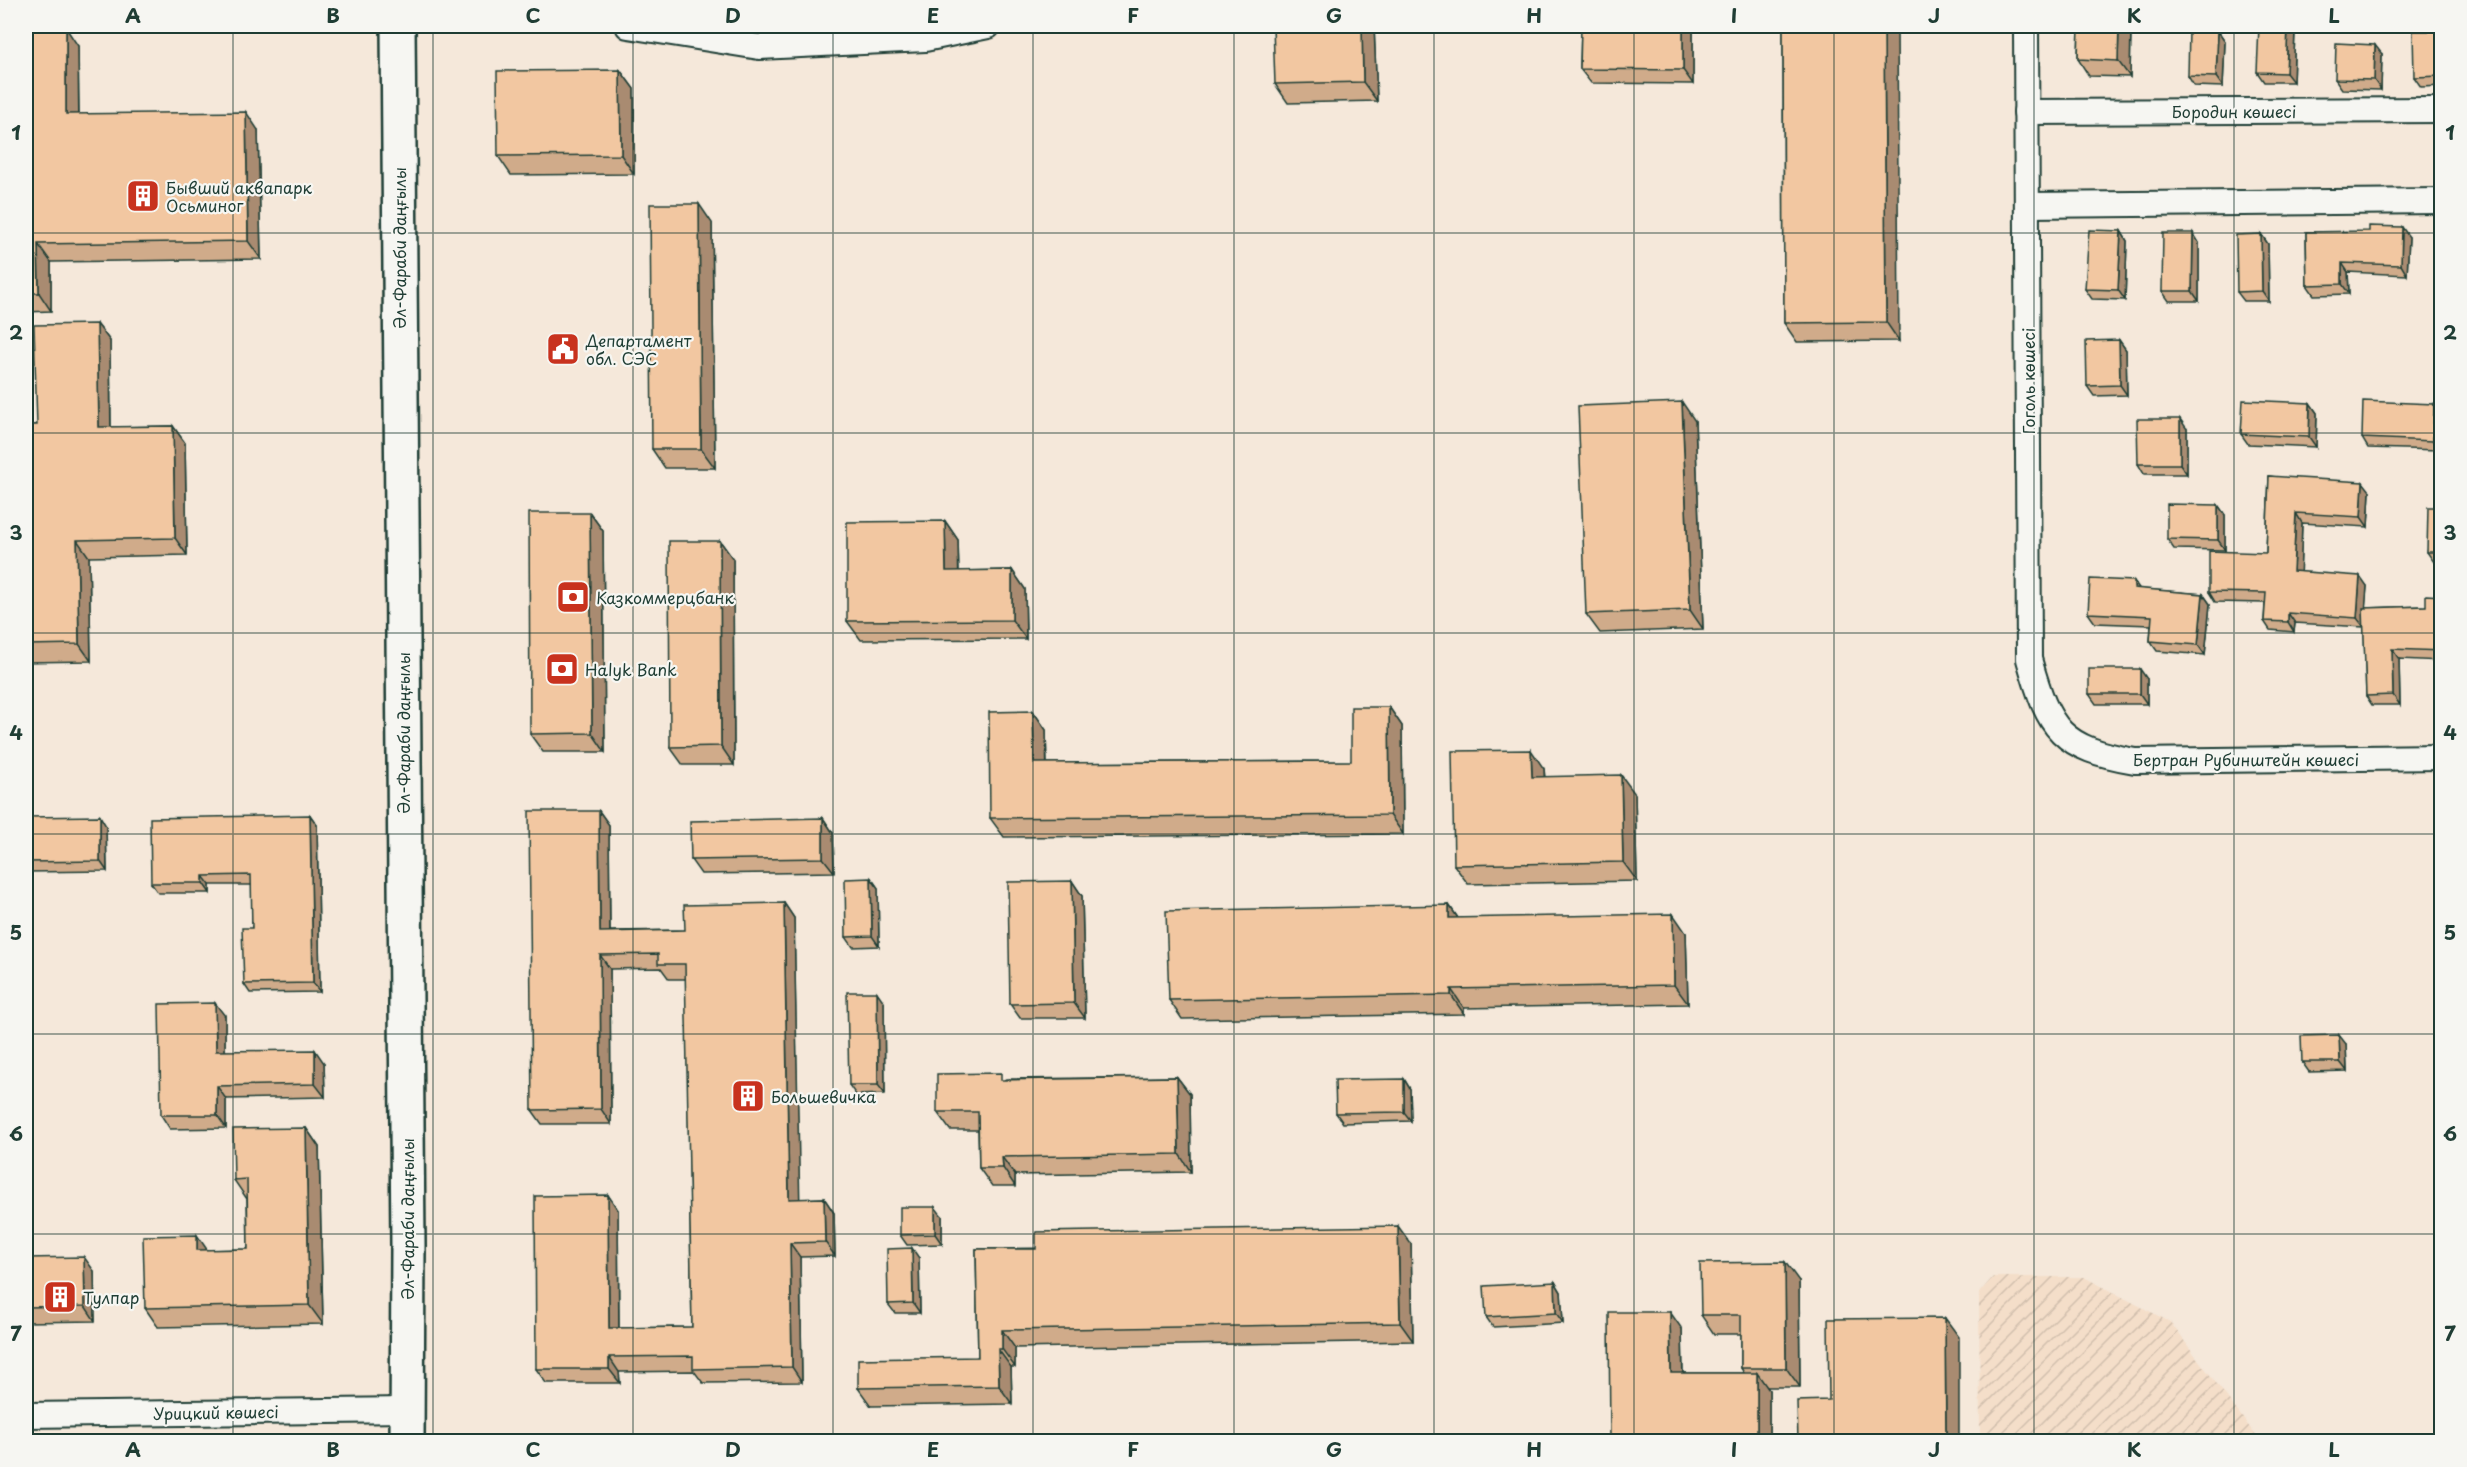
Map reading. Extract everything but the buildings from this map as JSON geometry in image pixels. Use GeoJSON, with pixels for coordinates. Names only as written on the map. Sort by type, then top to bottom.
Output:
{"type":"FeatureCollection","features":[{"type":"Feature","properties":{"kind":"main road","name":"Әл-Фараби даңғылы"},"geometry":{"type":"LineString","coordinates":[[398,26],[408,1246],[407,1426]]}},
{"type":"Feature","properties":{"kind":"street"},"geometry":{"type":"LineString","coordinates":[[628,26],[759,47],[925,39],[988,26]]}},
{"type":"Feature","properties":{"kind":"street","name":"Гоголь көшесі"},"geometry":{"type":"LineString","coordinates":[[2026,26],[2029,659],[2039,697],[2058,731]]}},
{"type":"Feature","properties":{"kind":"street","name":"Бородин көшесі"},"geometry":{"type":"LineString","coordinates":[[2026,112],[2442,110]]}},
{"type":"Feature","properties":{"kind":"street"},"geometry":{"type":"LineString","coordinates":[[2027,205],[2442,201]]}},
{"type":"Feature","properties":{"kind":"street","name":"Бертран Рубинштейн көшесі"},"geometry":{"type":"LineString","coordinates":[[2058,731],[2078,747],[2105,756],[2135,761],[2442,757]]}},
{"type":"Feature","properties":{"kind":"street","name":"Урицкий көшесі"},"geometry":{"type":"LineString","coordinates":[[26,1415],[407,1426]]}},
{"type":"Feature","properties":{"kind":"shaded area"},"geometry":{"type":"Polygon","coordinates":[[[1993,1277],[2084,1277],[2170,1322],[2260,1441],[1980,1441],[1979,1293],[1993,1277]]]}},
{"type":"Feature","properties":{"kind":"place","name":"Бывший аквапарк Осьминог"},"geometry":{"type":"Point","coordinates":[143,196]}},
{"type":"Feature","properties":{"kind":"place","name":"Департамент обл. СЭС"},"geometry":{"type":"Point","coordinates":[563,349]}},
{"type":"Feature","properties":{"kind":"place","name":"Казкоммерцбанк"},"geometry":{"type":"Point","coordinates":[573,597]}},
{"type":"Feature","properties":{"kind":"place","name":"Halyk Bank"},"geometry":{"type":"Point","coordinates":[562,669]}},
{"type":"Feature","properties":{"kind":"place","name":"Большевичка"},"geometry":{"type":"Point","coordinates":[748,1096]}},
{"type":"Feature","properties":{"kind":"place","name":"Тулпар"},"geometry":{"type":"Point","coordinates":[60,1297]}}]}
